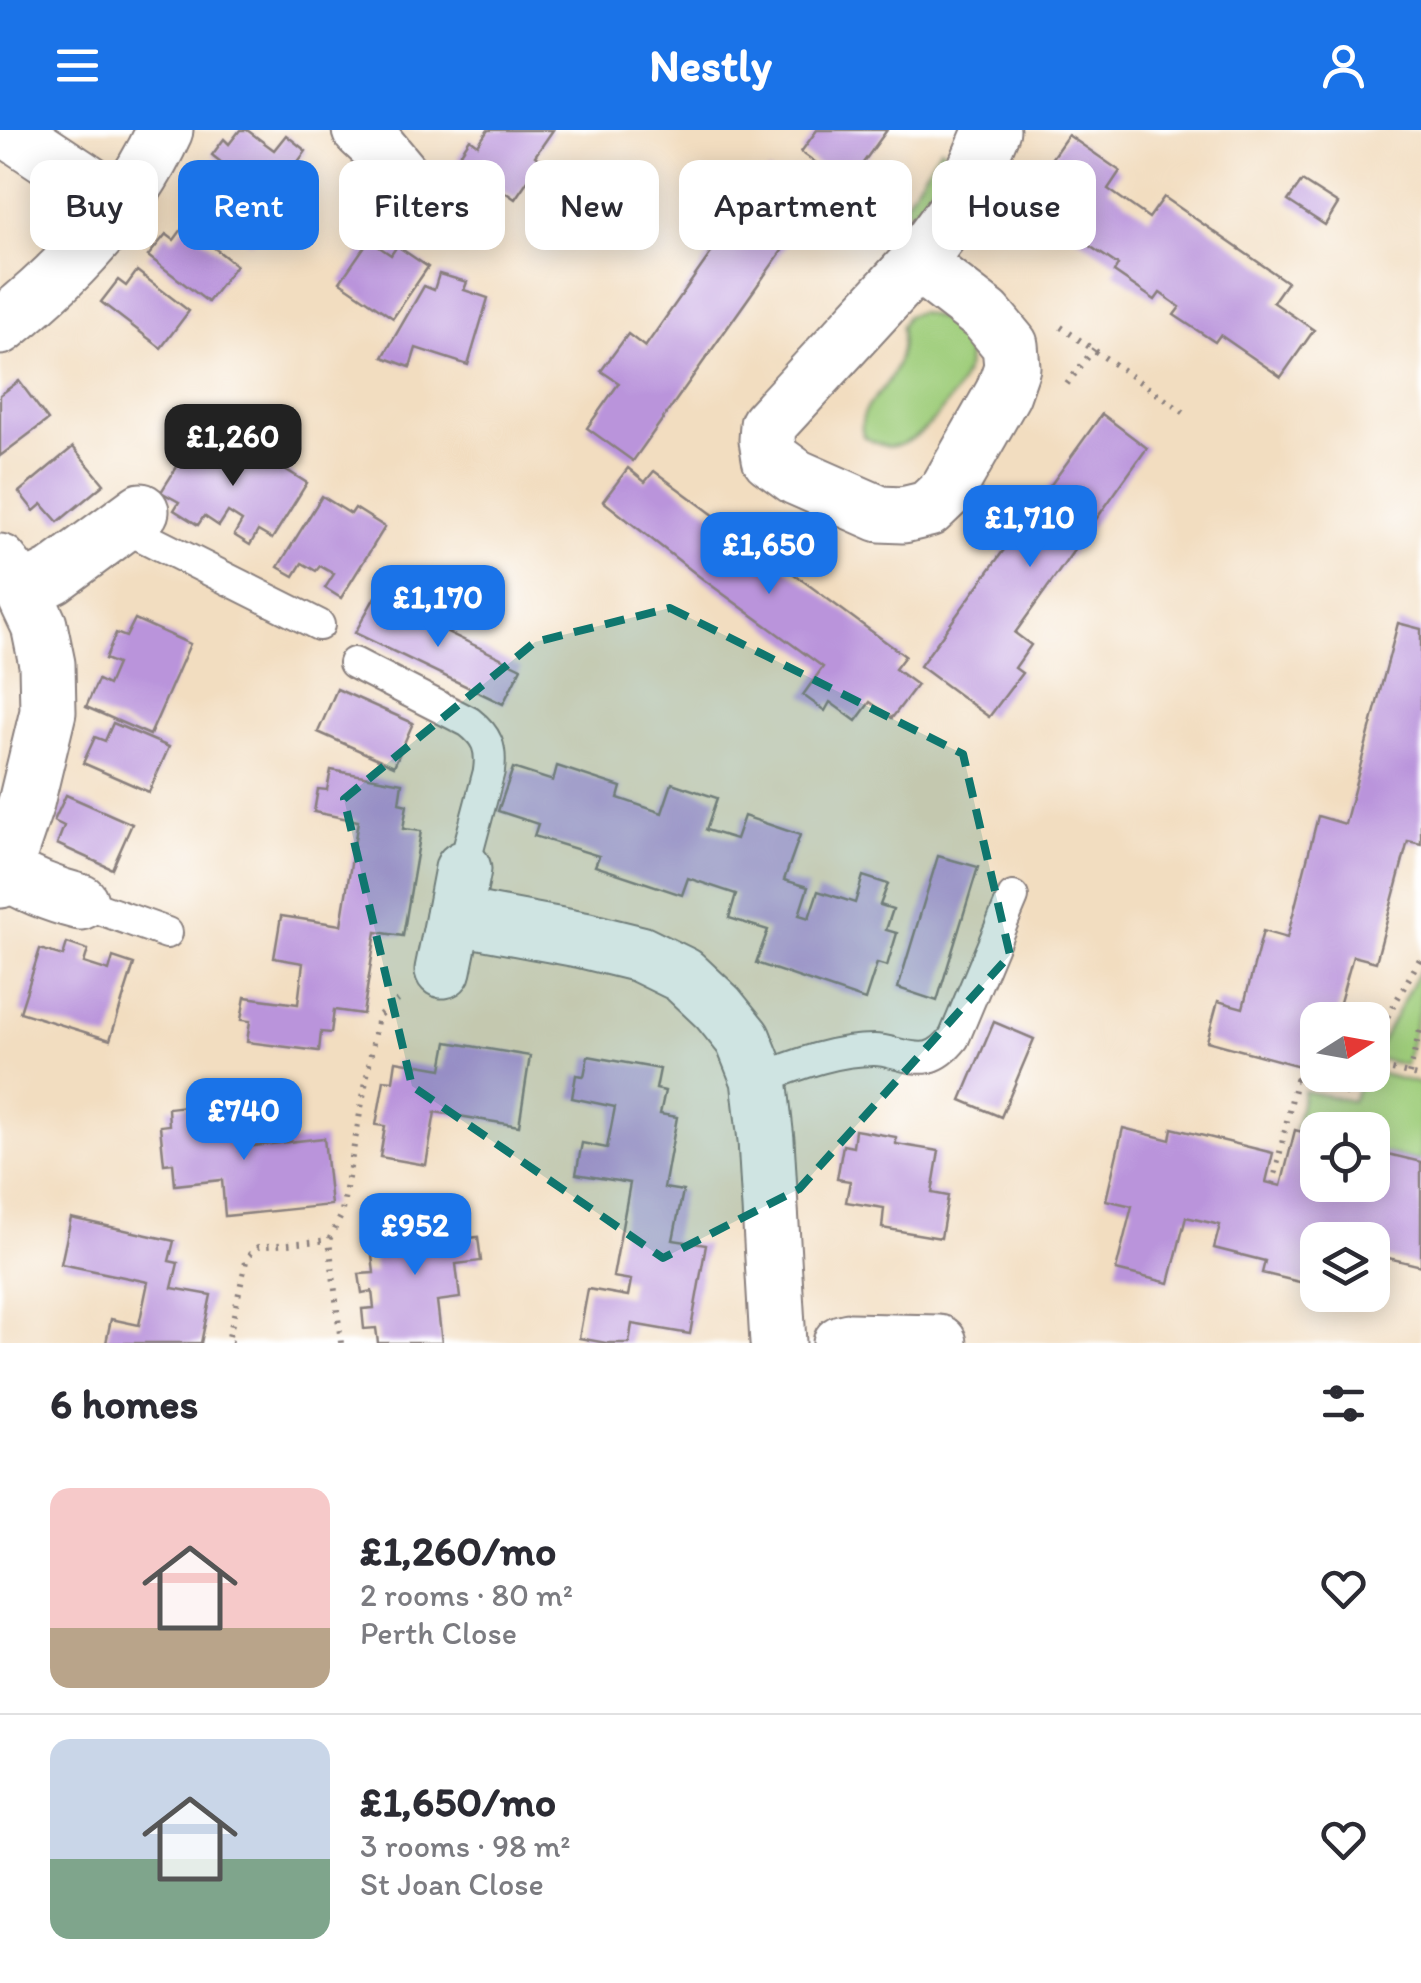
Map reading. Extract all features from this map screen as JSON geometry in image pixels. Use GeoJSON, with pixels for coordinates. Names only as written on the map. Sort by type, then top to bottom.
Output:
{"type":"FeatureCollection","features":[{"type":"Feature","properties":{"kind":"street"},"geometry":{"type":"LineString","coordinates":[[8,130],[53,160]]}},
{"type":"Feature","properties":{"kind":"street"},"geometry":{"type":"LineString","coordinates":[[150,160],[166,130]]}},
{"type":"Feature","properties":{"kind":"street"},"geometry":{"type":"LineString","coordinates":[[917,264],[986,316],[1010,346],[1012,367],[1003,393],[946,492],[928,509],[903,515],[880,514],[796,476],[770,458],[768,425],[917,264],[961,202],[992,130]]}},
{"type":"Feature","properties":{"kind":"street"},"geometry":{"type":"LineString","coordinates":[[376,135],[393,160]]}},
{"type":"Feature","properties":{"kind":"street"},"geometry":{"type":"LineString","coordinates":[[0,328],[69,268],[84,250]]}},
{"type":"Feature","properties":{"kind":"street"},"geometry":{"type":"LineString","coordinates":[[80,902],[2,876],[39,757],[48,712],[39,625],[12,577],[54,576],[130,518]]}},
{"type":"Feature","properties":{"kind":"street"},"geometry":{"type":"LineString","coordinates":[[442,970],[458,892],[582,940],[640,954],[683,976],[718,1008],[742,1040],[760,1079],[778,1343]]}},
{"type":"Feature","properties":{"kind":"street"},"geometry":{"type":"LineString","coordinates":[[841,1343],[939,1343]]}},
{"type":"Feature","properties":{"kind":"lane"},"geometry":{"type":"LineString","coordinates":[[130,518],[319,624]]}},
{"type":"Feature","properties":{"kind":"lane"},"geometry":{"type":"LineString","coordinates":[[354,663],[469,722],[489,743],[489,771],[458,892]]}},
{"type":"Feature","properties":{"kind":"lane"},"geometry":{"type":"LineString","coordinates":[[760,1079],[822,1056],[885,1050],[928,1057],[943,1050],[954,1038],[1012,898]]}},
{"type":"Feature","properties":{"kind":"lane"},"geometry":{"type":"LineString","coordinates":[[80,902],[167,932]]}},
{"type":"Feature","properties":{"kind":"path"},"geometry":{"type":"LineString","coordinates":[[1050,319],[1186,414]]}},
{"type":"Feature","properties":{"kind":"path"},"geometry":{"type":"LineString","coordinates":[[1390,1012],[1421,957]]}},
{"type":"Feature","properties":{"kind":"path"},"geometry":{"type":"LineString","coordinates":[[341,1343],[328,1240],[342,1216],[378,1016],[442,970]]}},
{"type":"Feature","properties":{"kind":"path"},"geometry":{"type":"LineString","coordinates":[[1409,1074],[1421,1026]]}},
{"type":"Feature","properties":{"kind":"path"},"geometry":{"type":"LineString","coordinates":[[1390,1069],[1421,1077]]}},
{"type":"Feature","properties":{"kind":"path"},"geometry":{"type":"LineString","coordinates":[[1274,1184],[1296,1080],[1300,1081]]}},
{"type":"Feature","properties":{"kind":"path"},"geometry":{"type":"LineString","coordinates":[[233,1343],[228,1341],[251,1251],[258,1246],[328,1240]]}},
{"type":"Feature","properties":{"kind":"highlighted area"},"geometry":{"type":"Polygon","coordinates":[[[670,608],[963,754],[1010,955],[799,1189],[663,1258],[412,1086],[344,799],[535,642],[670,608]]]}},
{"type":"Feature","properties":{"kind":"green space"},"geometry":{"type":"Polygon","coordinates":[[[941,148],[952,157],[950,160],[933,160],[941,148]]]}},
{"type":"Feature","properties":{"kind":"green space"},"geometry":{"type":"Polygon","coordinates":[[[932,162],[932,194],[919,218],[912,213],[912,192],[932,162]]]}},
{"type":"Feature","properties":{"kind":"green space"},"geometry":{"type":"Polygon","coordinates":[[[919,312],[954,328],[968,350],[967,364],[954,394],[923,431],[899,445],[880,445],[863,436],[862,421],[896,366],[901,326],[907,316],[919,312]]]}},
{"type":"Feature","properties":{"kind":"green space"},"geometry":{"type":"Polygon","coordinates":[[[1421,967],[1421,1003],[1405,1065],[1390,1062],[1390,1026],[1421,967]]]}},
{"type":"Feature","properties":{"kind":"green space"},"geometry":{"type":"Polygon","coordinates":[[[1390,1076],[1421,1084],[1421,1162],[1390,1154],[1390,1112],[1300,1112],[1300,1131],[1295,1130],[1304,1092],[1352,1101],[1356,1092],[1390,1092],[1390,1076]]]}},
{"type":"Feature","properties":{"kind":"building"},"geometry":{"type":"Polygon","coordinates":[[[240,130],[247,130],[274,150],[286,135],[306,151],[299,160],[218,160],[212,155],[224,139],[229,144],[240,130]]]}},
{"type":"Feature","properties":{"kind":"building"},"geometry":{"type":"Polygon","coordinates":[[[488,130],[553,130],[535,156],[540,160],[525,160],[525,184],[515,199],[505,192],[505,160],[457,159],[470,139],[478,145],[488,130]]]}},
{"type":"Feature","properties":{"kind":"building"},"geometry":{"type":"Polygon","coordinates":[[[817,130],[887,130],[865,160],[812,160],[801,152],[817,130]]]}},
{"type":"Feature","properties":{"kind":"building"},"geometry":{"type":"Polygon","coordinates":[[[1068,135],[1120,171],[1108,189],[1149,218],[1164,197],[1287,282],[1273,302],[1314,330],[1281,377],[1220,335],[1215,342],[1174,315],[1180,307],[1160,293],[1155,300],[1114,272],[1118,265],[1096,250],[1096,160],[1050,160],[1068,135]]]}},
{"type":"Feature","properties":{"kind":"building"},"geometry":{"type":"Polygon","coordinates":[[[1302,181],[1338,204],[1325,225],[1288,201],[1302,181]]]}},
{"type":"Feature","properties":{"kind":"building"},"geometry":{"type":"Polygon","coordinates":[[[166,234],[174,240],[178,235],[178,250],[217,250],[236,265],[208,302],[148,256],[158,250],[166,234]]]}},
{"type":"Feature","properties":{"kind":"building"},"geometry":{"type":"Polygon","coordinates":[[[362,250],[384,250],[391,255],[394,250],[403,250],[428,267],[393,318],[340,282],[362,250]]]}},
{"type":"Feature","properties":{"kind":"building"},"geometry":{"type":"Polygon","coordinates":[[[707,250],[782,250],[633,461],[587,428],[619,383],[601,371],[628,334],[645,347],[711,253],[707,250]]]}},
{"type":"Feature","properties":{"kind":"building"},"geometry":{"type":"Polygon","coordinates":[[[137,271],[189,311],[161,348],[101,302],[118,280],[126,286],[137,271]]]}},
{"type":"Feature","properties":{"kind":"building"},"geometry":{"type":"Polygon","coordinates":[[[439,274],[467,282],[464,290],[488,298],[468,365],[416,348],[410,367],[383,357],[424,286],[434,290],[439,274]]]}},
{"type":"Feature","properties":{"kind":"building"},"geometry":{"type":"Polygon","coordinates":[[[19,381],[48,420],[0,456],[0,395],[19,381]]]}},
{"type":"Feature","properties":{"kind":"building"},"geometry":{"type":"Polygon","coordinates":[[[1102,414],[1147,448],[1015,633],[1031,645],[1015,668],[1022,673],[989,717],[920,666],[1102,414]]]}},
{"type":"Feature","properties":{"kind":"building"},"geometry":{"type":"Polygon","coordinates":[[[197,435],[238,461],[247,445],[307,483],[272,539],[258,531],[250,545],[234,535],[242,521],[228,512],[219,526],[204,516],[198,525],[174,510],[179,502],[161,492],[197,435]]]}},
{"type":"Feature","properties":{"kind":"building"},"geometry":{"type":"Polygon","coordinates":[[[73,447],[104,484],[58,522],[42,504],[34,511],[19,492],[73,447]]]}},
{"type":"Feature","properties":{"kind":"building"},"geometry":{"type":"Polygon","coordinates":[[[628,468],[645,482],[654,471],[905,656],[895,669],[917,685],[892,718],[870,702],[856,721],[830,702],[825,711],[803,695],[823,667],[603,501],[628,468]]]}},
{"type":"Feature","properties":{"kind":"building"},"geometry":{"type":"Polygon","coordinates":[[[322,496],[351,514],[355,508],[385,527],[341,598],[325,588],[334,574],[320,566],[316,571],[302,563],[294,576],[278,567],[322,496]]]}},
{"type":"Feature","properties":{"kind":"building"},"geometry":{"type":"Polygon","coordinates":[[[375,597],[521,668],[503,704],[355,633],[375,597]]]}},
{"type":"Feature","properties":{"kind":"building"},"geometry":{"type":"Polygon","coordinates":[[[135,619],[190,644],[150,735],[86,707],[98,680],[108,685],[117,664],[105,659],[116,633],[126,637],[135,619]]]}},
{"type":"Feature","properties":{"kind":"building"},"geometry":{"type":"Polygon","coordinates":[[[1398,623],[1421,629],[1421,844],[1408,841],[1376,962],[1353,956],[1340,1002],[1300,1002],[1300,1066],[1207,1041],[1218,1001],[1243,1008],[1263,931],[1287,938],[1318,816],[1345,824],[1398,623]]]}},
{"type":"Feature","properties":{"kind":"building"},"geometry":{"type":"Polygon","coordinates":[[[337,689],[413,723],[394,766],[318,732],[337,689]]]}},
{"type":"Feature","properties":{"kind":"building"},"geometry":{"type":"Polygon","coordinates":[[[113,723],[169,747],[149,792],[83,763],[95,737],[105,741],[113,723]]]}},
{"type":"Feature","properties":{"kind":"building"},"geometry":{"type":"Polygon","coordinates":[[[557,766],[621,787],[618,798],[662,813],[672,783],[717,798],[706,830],[736,839],[744,816],[800,835],[784,880],[808,887],[799,915],[809,918],[818,891],[855,903],[863,876],[888,884],[880,905],[893,909],[886,930],[897,933],[887,966],[877,963],[865,1000],[756,963],[768,930],[729,918],[736,894],[688,878],[682,895],[595,866],[599,856],[534,836],[538,824],[498,811],[513,768],[553,781],[557,766]]]}},
{"type":"Feature","properties":{"kind":"building"},"geometry":{"type":"Polygon","coordinates":[[[331,770],[402,783],[399,803],[407,805],[403,829],[421,831],[403,936],[376,932],[363,1014],[334,1010],[331,1033],[321,1032],[319,1051],[247,1042],[250,1021],[241,1020],[245,997],[298,1004],[303,963],[274,958],[281,916],[341,925],[358,821],[314,812],[318,789],[327,790],[331,770]]]}},
{"type":"Feature","properties":{"kind":"building"},"geometry":{"type":"Polygon","coordinates":[[[66,795],[132,824],[112,869],[57,844],[64,826],[54,821],[66,795]]]}},
{"type":"Feature","properties":{"kind":"building"},"geometry":{"type":"Polygon","coordinates":[[[938,856],[978,867],[937,1001],[898,988],[938,856]]]}},
{"type":"Feature","properties":{"kind":"building"},"geometry":{"type":"Polygon","coordinates":[[[67,943],[88,950],[84,963],[109,971],[113,957],[134,964],[110,1040],[20,1012],[40,949],[63,956],[67,943]]]}},
{"type":"Feature","properties":{"kind":"building"},"geometry":{"type":"Polygon","coordinates":[[[994,1022],[1034,1039],[1001,1117],[961,1100],[994,1022]]]}},
{"type":"Feature","properties":{"kind":"building"},"geometry":{"type":"Polygon","coordinates":[[[447,1042],[530,1056],[519,1126],[435,1112],[426,1165],[380,1157],[385,1126],[376,1125],[384,1080],[393,1081],[396,1061],[442,1069],[447,1042]]]}},
{"type":"Feature","properties":{"kind":"building"},"geometry":{"type":"Polygon","coordinates":[[[588,1056],[660,1069],[656,1089],[665,1091],[660,1114],[677,1117],[664,1188],[683,1191],[673,1240],[706,1245],[690,1334],[632,1324],[629,1343],[579,1338],[588,1289],[628,1296],[631,1280],[613,1277],[630,1183],[576,1174],[582,1143],[607,1148],[615,1107],[572,1098],[576,1075],[584,1076],[588,1056]]]}},
{"type":"Feature","properties":{"kind":"building"},"geometry":{"type":"Polygon","coordinates":[[[214,1103],[216,1121],[251,1118],[253,1146],[324,1138],[331,1205],[225,1216],[222,1180],[175,1185],[173,1163],[164,1164],[160,1126],[169,1125],[168,1108],[214,1103]]]}},
{"type":"Feature","properties":{"kind":"building"},"geometry":{"type":"Polygon","coordinates":[[[1123,1128],[1170,1140],[1172,1128],[1273,1153],[1266,1182],[1281,1186],[1295,1130],[1300,1131],[1300,1202],[1390,1202],[1390,1154],[1421,1162],[1421,1266],[1390,1258],[1390,1222],[1300,1222],[1300,1282],[1262,1273],[1265,1261],[1214,1248],[1220,1225],[1186,1217],[1169,1283],[1116,1270],[1132,1206],[1106,1200],[1123,1128]]]}},
{"type":"Feature","properties":{"kind":"building"},"geometry":{"type":"Polygon","coordinates":[[[855,1130],[896,1137],[896,1144],[939,1151],[932,1193],[948,1196],[941,1238],[882,1228],[884,1208],[846,1202],[850,1181],[837,1179],[843,1145],[853,1147],[855,1130]]]}},
{"type":"Feature","properties":{"kind":"building"},"geometry":{"type":"Polygon","coordinates":[[[71,1218],[174,1241],[169,1261],[178,1263],[172,1288],[211,1295],[201,1343],[106,1343],[111,1319],[139,1325],[148,1282],[61,1264],[71,1218]]]}},
{"type":"Feature","properties":{"kind":"building"},"geometry":{"type":"Polygon","coordinates":[[[467,1218],[469,1238],[478,1237],[481,1261],[456,1264],[460,1298],[437,1301],[442,1343],[378,1343],[376,1328],[364,1329],[362,1309],[374,1308],[372,1291],[362,1293],[359,1274],[374,1273],[369,1228],[467,1218]]]}}]}
